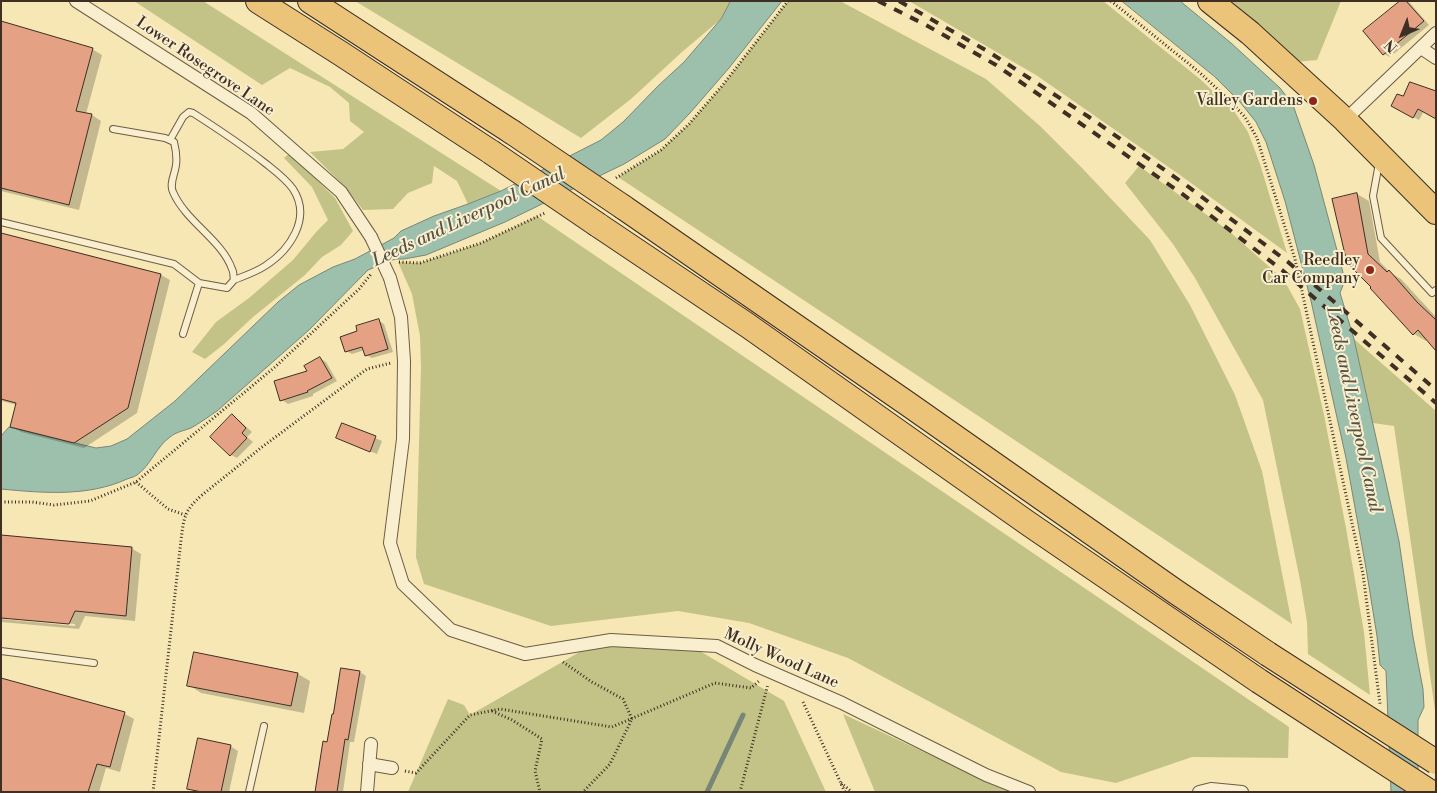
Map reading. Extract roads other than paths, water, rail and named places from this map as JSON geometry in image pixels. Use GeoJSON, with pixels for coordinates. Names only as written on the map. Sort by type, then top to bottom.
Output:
{"type":"FeatureCollection","features":[{"type":"Feature","properties":{"kind":"highway"},"geometry":{"type":"LineString","coordinates":[[258,1],[491,152],[747,325],[1030,524],[1259,681],[1430,792]]}},
{"type":"Feature","properties":{"kind":"highway"},"geometry":{"type":"LineString","coordinates":[[310,1],[512,132],[623,207],[1176,592],[1268,654],[1436,762]]}},
{"type":"Feature","properties":{"kind":"highway"},"geometry":{"type":"LineString","coordinates":[[1210,1],[1250,33],[1345,120],[1436,212]]}},
{"type":"Feature","properties":{"kind":"street","name":"Lower Rosegrove Lane"},"geometry":{"type":"LineString","coordinates":[[76,1],[251,113],[341,192],[371,237],[390,278],[401,317],[404,360],[403,439],[390,543],[403,584]]}},
{"type":"Feature","properties":{"kind":"street"},"geometry":{"type":"LineString","coordinates":[[1345,120],[1436,32]]}},
{"type":"Feature","properties":{"kind":"street"},"geometry":{"type":"LineString","coordinates":[[1421,48],[1436,58]]}},
{"type":"Feature","properties":{"kind":"street","name":"Molly Wood Lane"},"geometry":{"type":"LineString","coordinates":[[403,584],[451,630],[525,654],[611,640],[717,646],[850,707],[986,774],[1030,792]]}},
{"type":"Feature","properties":{"kind":"street"},"geometry":{"type":"LineString","coordinates":[[367,792],[371,744]]}},
{"type":"Feature","properties":{"kind":"street"},"geometry":{"type":"LineString","coordinates":[[369,764],[392,768]]}},
{"type":"Feature","properties":{"kind":"street"},"geometry":{"type":"LineString","coordinates":[[1199,792],[1210,789],[1237,791]]}},
{"type":"Feature","properties":{"kind":"lane"},"geometry":{"type":"LineString","coordinates":[[1,222],[174,264],[199,283],[227,288],[234,280],[264,266],[290,244],[297,230],[301,212],[299,201],[292,189],[278,173],[249,150],[193,113],[189,112],[183,117],[170,140]]}},
{"type":"Feature","properties":{"kind":"lane"},"geometry":{"type":"LineString","coordinates":[[113,129],[166,138],[174,142],[176,164],[171,189],[178,203],[188,216],[212,240],[226,258],[233,269],[234,280]]}},
{"type":"Feature","properties":{"kind":"lane"},"geometry":{"type":"LineString","coordinates":[[1380,156],[1373,196],[1381,238],[1432,293],[1436,290]]}},
{"type":"Feature","properties":{"kind":"lane"},"geometry":{"type":"LineString","coordinates":[[183,334],[199,283]]}},
{"type":"Feature","properties":{"kind":"lane"},"geometry":{"type":"LineString","coordinates":[[1,651],[94,663]]}},
{"type":"Feature","properties":{"kind":"lane"},"geometry":{"type":"LineString","coordinates":[[249,792],[264,726]]}},
{"type":"Feature","properties":{"kind":"water","name":"Leeds and Liverpool Canal"},"geometry":{"type":"Polygon","coordinates":[[[731,1],[782,1],[729,68],[665,139],[624,164],[505,222],[426,255],[395,259],[368,270],[309,330],[217,411],[191,428],[175,434],[165,441],[136,476],[112,485],[81,491],[33,492],[1,489],[1,436],[9,427],[96,448],[111,446],[127,439],[175,401],[278,302],[299,285],[333,267],[355,259],[394,238],[401,231],[434,216],[501,191],[601,140],[623,122],[684,62],[721,19],[731,1]]]}},
{"type":"Feature","properties":{"kind":"water","name":"Leeds and Liverpool Canal"},"geometry":{"type":"Polygon","coordinates":[[[1122,1],[1180,1],[1231,43],[1280,88],[1293,105],[1314,165],[1345,280],[1340,293],[1354,339],[1399,541],[1413,637],[1423,689],[1424,707],[1418,720],[1418,792],[1391,792],[1386,671],[1380,665],[1366,568],[1346,458],[1311,301],[1285,201],[1266,142],[1256,122],[1240,102],[1215,77],[1122,1]]]}},
{"type":"Feature","properties":{"kind":"waterway"},"geometry":{"type":"LineString","coordinates":[[707,792],[743,715]]}},
{"type":"Feature","properties":{"kind":"railway"},"geometry":{"type":"LineString","coordinates":[[878,1],[926,25],[996,65],[1181,193],[1282,270],[1436,403]]}},
{"type":"Feature","properties":{"kind":"railway"},"geometry":{"type":"LineString","coordinates":[[899,1],[989,52],[1089,117],[1186,185],[1288,262],[1436,390]]}},
{"type":"Feature","properties":{"kind":"place","name":"Valley Gardens"},"geometry":{"type":"Point","coordinates":[1313,101]}},
{"type":"Feature","properties":{"kind":"place","name":"Reedley Car Company"},"geometry":{"type":"Point","coordinates":[1370,270]}}]}
